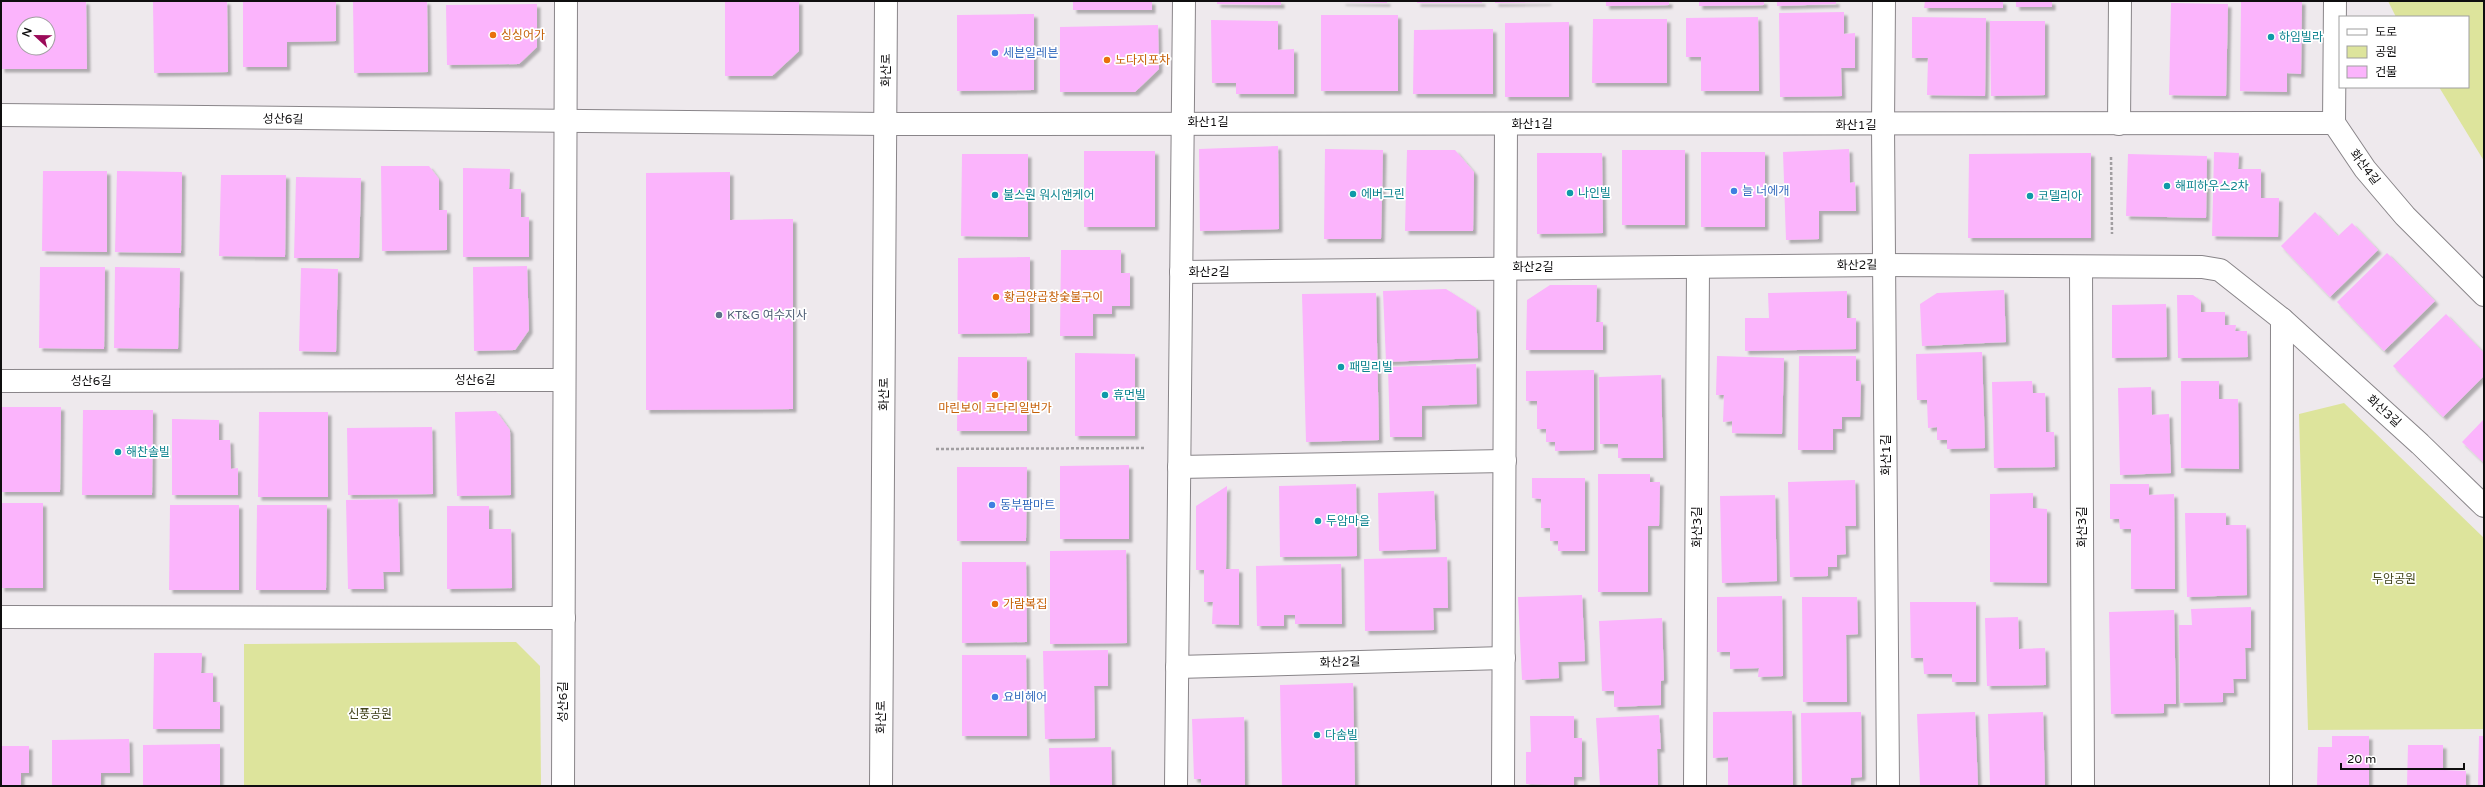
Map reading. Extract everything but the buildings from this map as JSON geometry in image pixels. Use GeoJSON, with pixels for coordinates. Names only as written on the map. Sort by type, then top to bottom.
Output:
{"type":"FeatureCollection","features":[{"type":"Feature","properties":{"kind":"street","name":"성산6길"},"geometry":{"type":"LineString","coordinates":[[563,786],[566,1]]}},
{"type":"Feature","properties":{"kind":"street","name":"화산로"},"geometry":{"type":"LineString","coordinates":[[881,786],[886,1]]}},
{"type":"Feature","properties":{"kind":"street","name":"화산2길"},"geometry":{"type":"LineString","coordinates":[[1176,786],[1184,1]]}},
{"type":"Feature","properties":{"kind":"street","name":"화산1길"},"geometry":{"type":"LineString","coordinates":[[1884,1],[1883,125],[1888,786]]}},
{"type":"Feature","properties":{"kind":"street"},"geometry":{"type":"LineString","coordinates":[[2115,124],[2120,1]]}},
{"type":"Feature","properties":{"kind":"street"},"geometry":{"type":"LineString","coordinates":[[1883,125],[2334,123],[2335,1]]}},
{"type":"Feature","properties":{"kind":"street","name":"성산6길"},"geometry":{"type":"LineString","coordinates":[[1,116],[565,122]]}},
{"type":"Feature","properties":{"kind":"street","name":"화산1길"},"geometry":{"type":"LineString","coordinates":[[565,122],[886,124],[1182,122],[1883,125]]}},
{"type":"Feature","properties":{"kind":"street","name":"화산4길"},"geometry":{"type":"LineString","coordinates":[[2334,123],[2365,169],[2405,216],[2484,295]]}},
{"type":"Feature","properties":{"kind":"street"},"geometry":{"type":"LineString","coordinates":[[1503,786],[1506,124]]}},
{"type":"Feature","properties":{"kind":"street","name":"화산2길"},"geometry":{"type":"LineString","coordinates":[[1181,272],[1885,265]]}},
{"type":"Feature","properties":{"kind":"street","name":"화산3길"},"geometry":{"type":"LineString","coordinates":[[1885,265],[2202,267],[2220,270],[2282,319],[2420,444],[2484,506]]}},
{"type":"Feature","properties":{"kind":"street","name":"화산3길"},"geometry":{"type":"LineString","coordinates":[[1695,786],[1698,267]]}},
{"type":"Feature","properties":{"kind":"street","name":"화산3길"},"geometry":{"type":"LineString","coordinates":[[2081,267],[2083,786]]}},
{"type":"Feature","properties":{"kind":"street"},"geometry":{"type":"LineString","coordinates":[[2281,786],[2282,319]]}},
{"type":"Feature","properties":{"kind":"street","name":"성산6길"},"geometry":{"type":"LineString","coordinates":[[1,381],[564,380]]}},
{"type":"Feature","properties":{"kind":"street"},"geometry":{"type":"LineString","coordinates":[[1179,457],[1505,461]]}},
{"type":"Feature","properties":{"kind":"street"},"geometry":{"type":"LineString","coordinates":[[1,617],[564,618]]}},
{"type":"Feature","properties":{"kind":"street","name":"화산2길"},"geometry":{"type":"LineString","coordinates":[[1177,667],[1504,658]]}},
{"type":"Feature","properties":{"kind":"path"},"geometry":{"type":"LineString","coordinates":[[2112,267],[2115,124]]}},
{"type":"Feature","properties":{"kind":"path"},"geometry":{"type":"LineString","coordinates":[[936,449],[1179,457]]}},
{"type":"Feature","properties":{"kind":"green space"},"geometry":{"type":"Polygon","coordinates":[[[2388,1],[2484,1],[2484,161],[2440,88],[2469,88],[2469,16],[2396,16],[2388,1]]]}},
{"type":"Feature","properties":{"kind":"green space","name":"두암공원"},"geometry":{"type":"Polygon","coordinates":[[[2344,403],[2484,538],[2484,729],[2308,730],[2299,414],[2344,403]]]}},
{"type":"Feature","properties":{"kind":"green space","name":"신풍공원"},"geometry":{"type":"Polygon","coordinates":[[[516,642],[540,666],[541,786],[244,786],[244,644],[516,642]]]}},
{"type":"Feature","properties":{"kind":"place","name":"싱싱어가"},"geometry":{"type":"Point","coordinates":[493,35]}},
{"type":"Feature","properties":{"kind":"place","name":"하임빌라"},"geometry":{"type":"Point","coordinates":[2271,37]}},
{"type":"Feature","properties":{"kind":"place","name":"세븐일레븐"},"geometry":{"type":"Point","coordinates":[995,53]}},
{"type":"Feature","properties":{"kind":"place","name":"노다지포차"},"geometry":{"type":"Point","coordinates":[1107,60]}},
{"type":"Feature","properties":{"kind":"place","name":"해피하우스2차"},"geometry":{"type":"Point","coordinates":[2167,186]}},
{"type":"Feature","properties":{"kind":"place","name":"늘 너에개"},"geometry":{"type":"Point","coordinates":[1734,191]}},
{"type":"Feature","properties":{"kind":"place","name":"나인빌"},"geometry":{"type":"Point","coordinates":[1570,193]}},
{"type":"Feature","properties":{"kind":"place","name":"에버그린"},"geometry":{"type":"Point","coordinates":[1353,194]}},
{"type":"Feature","properties":{"kind":"place","name":"불스원 워시앤케어"},"geometry":{"type":"Point","coordinates":[995,195]}},
{"type":"Feature","properties":{"kind":"place","name":"코델리아"},"geometry":{"type":"Point","coordinates":[2030,196]}},
{"type":"Feature","properties":{"kind":"place","name":"황금양곱창숯불구이"},"geometry":{"type":"Point","coordinates":[996,297]}},
{"type":"Feature","properties":{"kind":"place","name":"KT&G 여수지사"},"geometry":{"type":"Point","coordinates":[719,315]}},
{"type":"Feature","properties":{"kind":"place","name":"패밀리빌"},"geometry":{"type":"Point","coordinates":[1341,367]}},
{"type":"Feature","properties":{"kind":"place","name":"마린보이 코다리일번가"},"geometry":{"type":"Point","coordinates":[995,395]}},
{"type":"Feature","properties":{"kind":"place","name":"휴먼빌"},"geometry":{"type":"Point","coordinates":[1105,395]}},
{"type":"Feature","properties":{"kind":"place","name":"해찬솔빌"},"geometry":{"type":"Point","coordinates":[118,452]}},
{"type":"Feature","properties":{"kind":"place","name":"동부팜마트"},"geometry":{"type":"Point","coordinates":[992,505]}},
{"type":"Feature","properties":{"kind":"place","name":"두암마을"},"geometry":{"type":"Point","coordinates":[1318,521]}},
{"type":"Feature","properties":{"kind":"place","name":"가람복집"},"geometry":{"type":"Point","coordinates":[995,604]}},
{"type":"Feature","properties":{"kind":"place","name":"요비헤어"},"geometry":{"type":"Point","coordinates":[995,697]}},
{"type":"Feature","properties":{"kind":"place","name":"다솜빌"},"geometry":{"type":"Point","coordinates":[1317,735]}}]}
